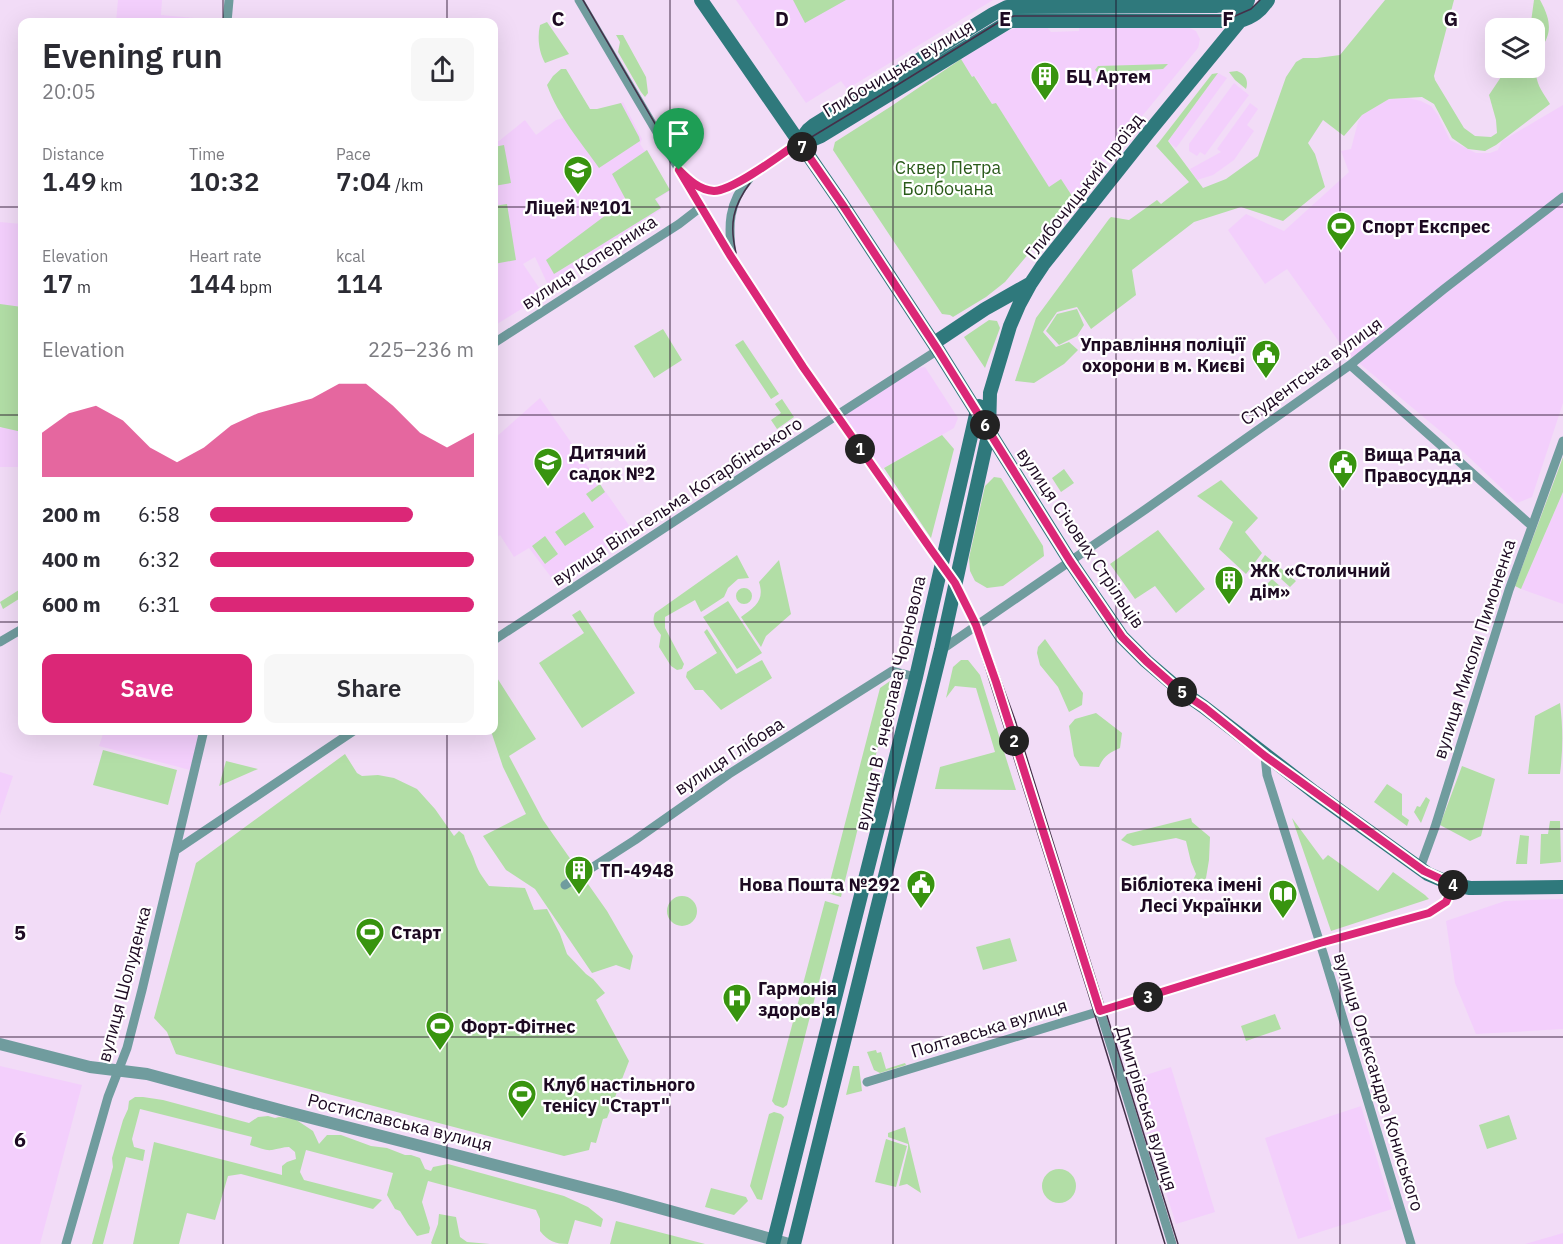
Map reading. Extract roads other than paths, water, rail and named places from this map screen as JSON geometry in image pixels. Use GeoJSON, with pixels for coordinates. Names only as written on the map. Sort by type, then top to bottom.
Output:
{"type":"FeatureCollection","features":[{"type":"Feature","properties":{"kind":"main road","name":"вулиця Січових Стрільців"},"geometry":{"type":"LineString","coordinates":[[701,0],[842,204],[936,346],[1070,561],[1122,637],[1180,691],[1204,707],[1265,756],[1428,874],[1454,885],[1490,889],[1563,886]]}},
{"type":"Feature","properties":{"kind":"main road"},"geometry":{"type":"LineString","coordinates":[[1240,21],[1262,10],[1268,0]]}},
{"type":"Feature","properties":{"kind":"main road","name":"Глибочицька вулиця"},"geometry":{"type":"LineString","coordinates":[[1243,1],[1240,21],[1014,20],[1001,25],[821,136],[799,142],[808,130],[823,119],[1014,3],[1216,6],[1243,1]]}},
{"type":"Feature","properties":{"kind":"main road","name":"Глибочицький проїзд"},"geometry":{"type":"LineString","coordinates":[[990,393],[1019,304],[1043,265],[1240,21]]}},
{"type":"Feature","properties":{"kind":"main road"},"geometry":{"type":"LineString","coordinates":[[936,346],[985,309],[1031,283]]}},
{"type":"Feature","properties":{"kind":"main road","name":"вулиця Вʼячеслава Чорновола"},"geometry":{"type":"LineString","coordinates":[[773,1242],[916,677],[976,410],[990,393]]}},
{"type":"Feature","properties":{"kind":"main road","name":"вулиця Вʼячеслава Чорновола"},"geometry":{"type":"LineString","coordinates":[[794,1244],[941,650],[988,431],[990,393]]}},
{"type":"Feature","properties":{"kind":"street"},"geometry":{"type":"LineString","coordinates":[[228,18],[230,0]]}},
{"type":"Feature","properties":{"kind":"street","name":"Дмитрівська вулиця"},"geometry":{"type":"LineString","coordinates":[[579,0],[733,261],[837,416],[955,583],[976,625],[1172,1244]]}},
{"type":"Feature","properties":{"kind":"street"},"geometry":{"type":"LineString","coordinates":[[1014,3],[1014,20]]}},
{"type":"Feature","properties":{"kind":"street"},"geometry":{"type":"LineString","coordinates":[[679,170],[700,187],[714,191],[726,189],[799,142]]}},
{"type":"Feature","properties":{"kind":"street"},"geometry":{"type":"LineString","coordinates":[[733,261],[729,230],[732,209],[743,186],[762,167]]}},
{"type":"Feature","properties":{"kind":"street","name":"Студентська вулиця"},"geometry":{"type":"LineString","coordinates":[[1070,561],[1350,365],[1563,197]]}},
{"type":"Feature","properties":{"kind":"street","name":"вулиця Коперника"},"geometry":{"type":"LineString","coordinates":[[498,339],[679,224],[700,207]]}},
{"type":"Feature","properties":{"kind":"street","name":"вулиця Вільгельма Котарбінського"},"geometry":{"type":"LineString","coordinates":[[498,637],[837,416],[936,346]]}},
{"type":"Feature","properties":{"kind":"street"},"geometry":{"type":"LineString","coordinates":[[1350,365],[1532,526]]}},
{"type":"Feature","properties":{"kind":"street","name":"вулиця Миколи Пимоненка"},"geometry":{"type":"LineString","coordinates":[[1420,868],[1509,590],[1563,441]]}},
{"type":"Feature","properties":{"kind":"street"},"geometry":{"type":"LineString","coordinates":[[941,650],[1070,561]]}},
{"type":"Feature","properties":{"kind":"street"},"geometry":{"type":"LineString","coordinates":[[0,642],[18,631]]}},
{"type":"Feature","properties":{"kind":"street","name":"вулиця Глібова"},"geometry":{"type":"LineString","coordinates":[[565,885],[635,840],[735,770],[892,671],[916,677]]}},
{"type":"Feature","properties":{"kind":"street","name":"вулиця Шолуденка"},"geometry":{"type":"LineString","coordinates":[[66,1244],[108,1097],[127,1048],[203,735]]}},
{"type":"Feature","properties":{"kind":"street"},"geometry":{"type":"LineString","coordinates":[[176,850],[348,735]]}},
{"type":"Feature","properties":{"kind":"street","name":"вулиця Олександра Кониського"},"geometry":{"type":"LineString","coordinates":[[1265,756],[1267,775],[1411,1244]]}},
{"type":"Feature","properties":{"kind":"street","name":"Полтавська вулиця"},"geometry":{"type":"LineString","coordinates":[[867,1082],[1320,943],[1429,913],[1446,902],[1454,885]]}},
{"type":"Feature","properties":{"kind":"street","name":"Ростиславська вулиця"},"geometry":{"type":"LineString","coordinates":[[0,1044],[90,1068],[147,1074],[609,1195],[773,1242],[789,1244]]}},
{"type":"Feature","properties":{"kind":"tram line"},"geometry":{"type":"LineString","coordinates":[[583,0],[692,187],[792,346],[953,576],[972,607],[1015,720],[1178,1244]]}},
{"type":"Feature","properties":{"kind":"tram line"},"geometry":{"type":"LineString","coordinates":[[693,188],[713,194],[733,190],[800,144],[1004,19],[1014,16],[1235,16],[1251,9],[1260,0]]}},
{"type":"Feature","properties":{"kind":"tram line"},"geometry":{"type":"LineString","coordinates":[[736,253],[733,233],[734,216],[750,183]]}},
{"type":"Feature","properties":{"kind":"tram line"},"geometry":{"type":"LineString","coordinates":[[973,628],[1165,1244]]}},
{"type":"Feature","properties":{"kind":"place","name":"БЦ Артем"},"geometry":{"type":"Point","coordinates":[1045,102]}},
{"type":"Feature","properties":{"kind":"place","name":"Ліцей №101"},"geometry":{"type":"Point","coordinates":[578,196]}},
{"type":"Feature","properties":{"kind":"place","name":"Спорт Експрес"},"geometry":{"type":"Point","coordinates":[1341,252]}},
{"type":"Feature","properties":{"kind":"place","name":"Управління поліції охорони в м. Києві"},"geometry":{"type":"Point","coordinates":[1266,380]}},
{"type":"Feature","properties":{"kind":"place","name":"Дитячий садок №2"},"geometry":{"type":"Point","coordinates":[548,488]}},
{"type":"Feature","properties":{"kind":"place","name":"Вища Рада Правосуддя"},"geometry":{"type":"Point","coordinates":[1343,490]}},
{"type":"Feature","properties":{"kind":"place","name":"ЖК «Столичний дім»"},"geometry":{"type":"Point","coordinates":[1229,606]}},
{"type":"Feature","properties":{"kind":"place","name":"ТП-4948"},"geometry":{"type":"Point","coordinates":[579,896]}},
{"type":"Feature","properties":{"kind":"place","name":"Нова Пошта №292"},"geometry":{"type":"Point","coordinates":[921,910]}},
{"type":"Feature","properties":{"kind":"place","name":"Бібліотека імені Лесі Українки"},"geometry":{"type":"Point","coordinates":[1283,920]}},
{"type":"Feature","properties":{"kind":"place","name":"Старт"},"geometry":{"type":"Point","coordinates":[370,958]}},
{"type":"Feature","properties":{"kind":"place","name":"Гармонія здоров'я"},"geometry":{"type":"Point","coordinates":[737,1024]}},
{"type":"Feature","properties":{"kind":"place","name":"Форт-Фітнес"},"geometry":{"type":"Point","coordinates":[440,1052]}},
{"type":"Feature","properties":{"kind":"place","name":"Клуб настільного тенісу \"Старт\""},"geometry":{"type":"Point","coordinates":[522,1120]}},
{"type":"Feature","properties":{"kind":"park label","name":"Сквер Петра Болбочана"},"geometry":{"type":"Point","coordinates":[948,177]}}]}
